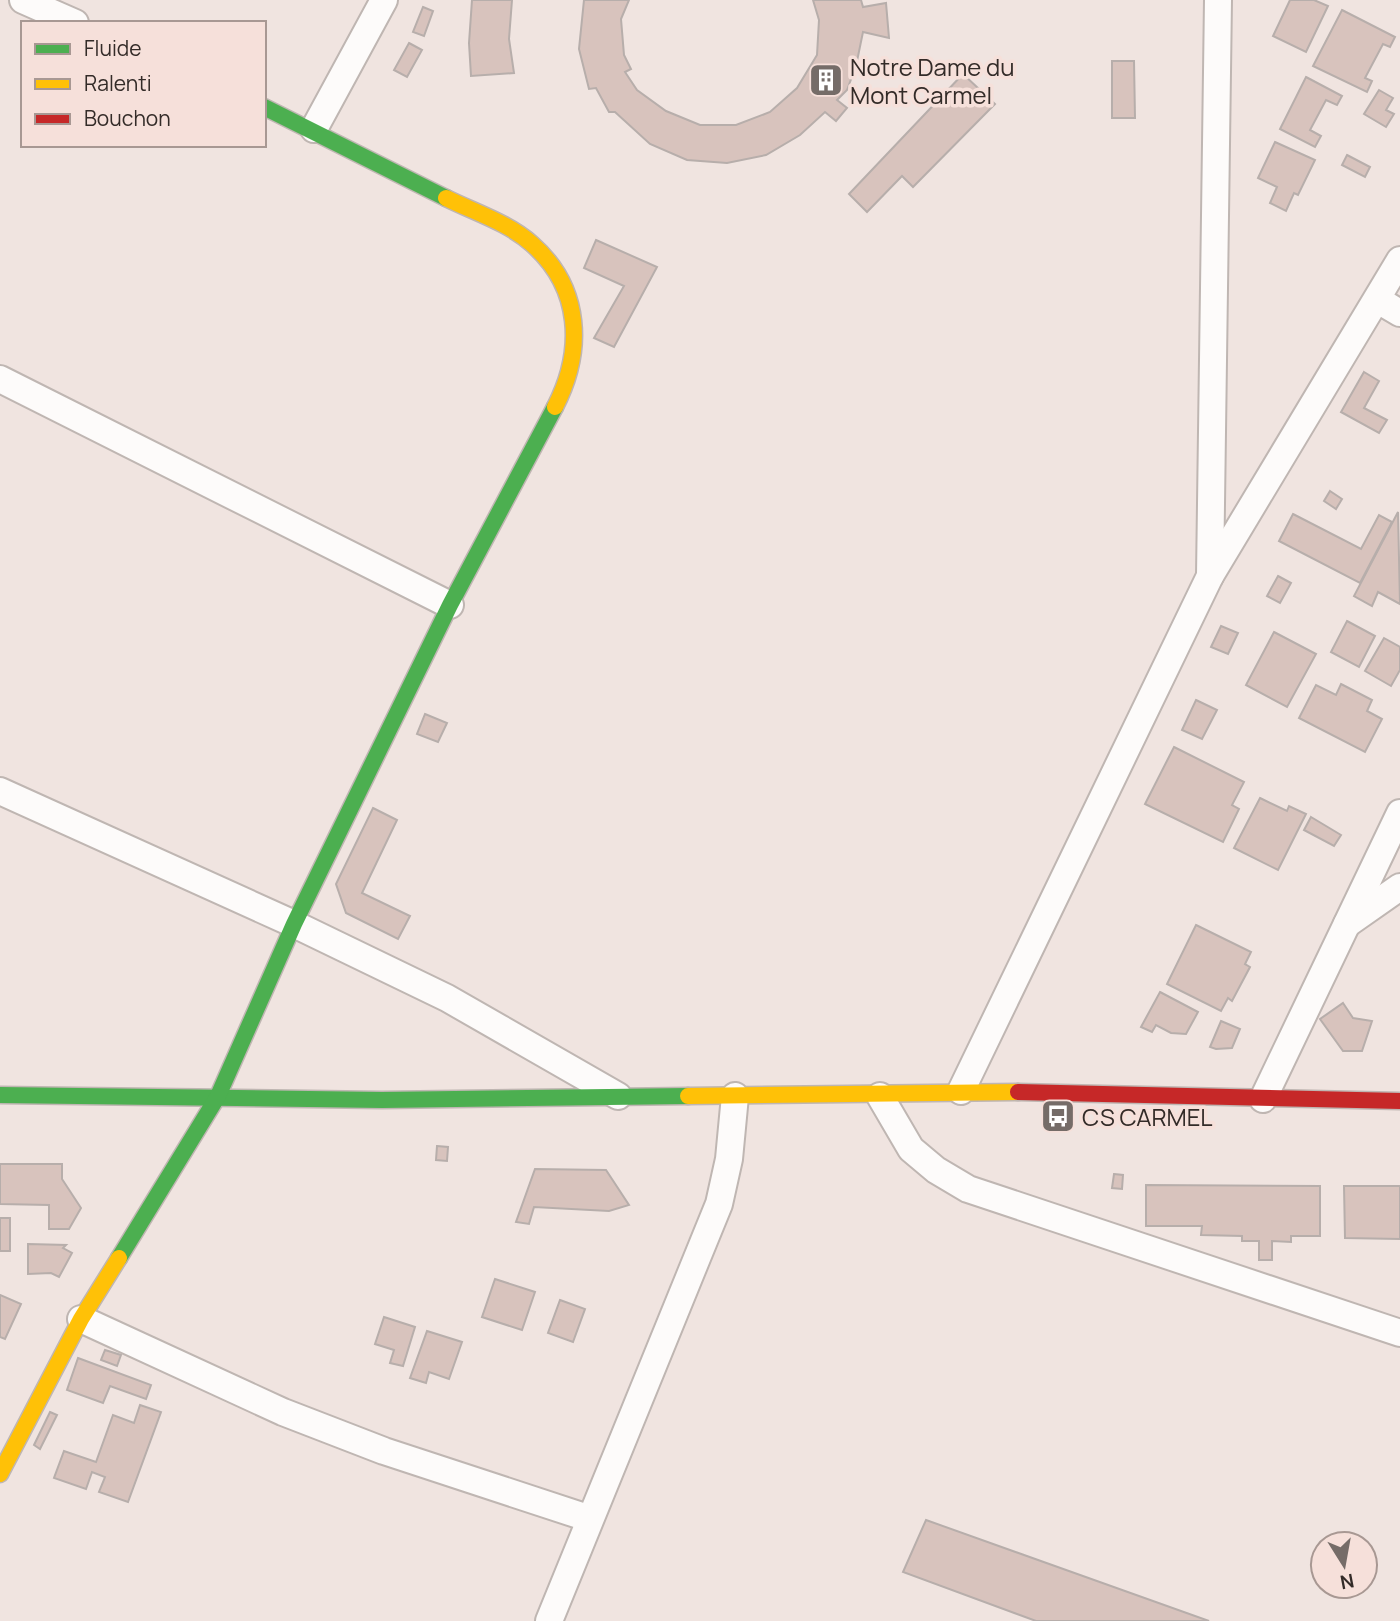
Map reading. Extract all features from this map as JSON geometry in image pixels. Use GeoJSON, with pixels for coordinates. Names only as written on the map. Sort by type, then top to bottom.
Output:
{"type":"FeatureCollection","features":[{"type":"Feature","properties":{"kind":"street"},"geometry":{"type":"LineString","coordinates":[[23,0],[70,21]]}},
{"type":"Feature","properties":{"kind":"street"},"geometry":{"type":"LineString","coordinates":[[314,130],[384,0]]}},
{"type":"Feature","properties":{"kind":"street"},"geometry":{"type":"LineString","coordinates":[[1210,576],[1218,0]]}},
{"type":"Feature","properties":{"kind":"street"},"geometry":{"type":"LineString","coordinates":[[0,1474],[81,1319],[218,1096],[294,924],[450,606],[561,395],[574,355],[576,334],[571,306],[554,269],[532,244],[512,230],[266,108]]}},
{"type":"Feature","properties":{"kind":"street"},"geometry":{"type":"LineString","coordinates":[[961,1091],[1210,576],[1389,306],[1400,260]]}},
{"type":"Feature","properties":{"kind":"street"},"geometry":{"type":"LineString","coordinates":[[0,379],[450,606]]}},
{"type":"Feature","properties":{"kind":"street"},"geometry":{"type":"LineString","coordinates":[[0,791],[294,924],[447,998],[618,1096]]}},
{"type":"Feature","properties":{"kind":"street"},"geometry":{"type":"LineString","coordinates":[[1263,1099],[1400,813]]}},
{"type":"Feature","properties":{"kind":"street"},"geometry":{"type":"LineString","coordinates":[[1346,925],[1400,887]]}},
{"type":"Feature","properties":{"kind":"street"},"geometry":{"type":"LineString","coordinates":[[0,1096],[218,1096],[382,1101],[618,1096],[880,1096],[961,1091],[1400,1101]]}},
{"type":"Feature","properties":{"kind":"street"},"geometry":{"type":"LineString","coordinates":[[549,1621],[588,1518],[719,1204],[729,1159],[735,1096]]}},
{"type":"Feature","properties":{"kind":"street"},"geometry":{"type":"LineString","coordinates":[[880,1096],[911,1149],[936,1170],[968,1189],[1400,1333]]}},
{"type":"Feature","properties":{"kind":"street"},"geometry":{"type":"LineString","coordinates":[[81,1319],[284,1412],[384,1451],[588,1518]]}},
{"type":"Feature","properties":{"kind":"building"},"geometry":{"type":"Polygon","coordinates":[[[472,0],[512,0],[509,39],[514,73],[471,76],[469,43],[472,0]]]}},
{"type":"Feature","properties":{"kind":"building","name":"Notre Dame du Mont Carmel"},"geometry":{"type":"Polygon","coordinates":[[[584,0],[629,0],[621,19],[624,55],[631,69],[625,72],[637,90],[666,111],[700,125],[736,125],[770,112],[797,88],[817,55],[819,20],[813,0],[861,0],[863,7],[886,3],[889,38],[863,32],[856,66],[847,90],[837,100],[847,108],[836,121],[825,112],[800,135],[766,155],[727,163],[687,160],[650,144],[615,112],[609,112],[596,88],[589,89],[579,49],[584,0]]]}},
{"type":"Feature","properties":{"kind":"building"},"geometry":{"type":"Polygon","coordinates":[[[1290,0],[1314,0],[1328,6],[1306,52],[1273,36],[1290,0]]]}},
{"type":"Feature","properties":{"kind":"building"},"geometry":{"type":"Polygon","coordinates":[[[423,7],[433,11],[424,36],[413,32],[423,7]]]}},
{"type":"Feature","properties":{"kind":"building"},"geometry":{"type":"Polygon","coordinates":[[[1342,10],[1395,37],[1390,47],[1383,44],[1365,78],[1372,81],[1367,92],[1313,66],[1342,10]]]}},
{"type":"Feature","properties":{"kind":"building"},"geometry":{"type":"Polygon","coordinates":[[[409,43],[422,50],[407,77],[394,70],[409,43]]]}},
{"type":"Feature","properties":{"kind":"building"},"geometry":{"type":"Polygon","coordinates":[[[1112,61],[1134,61],[1135,118],[1112,118],[1112,61]]]}},
{"type":"Feature","properties":{"kind":"building"},"geometry":{"type":"Polygon","coordinates":[[[963,74],[995,104],[913,187],[902,176],[867,212],[849,194],[963,74]]]}},
{"type":"Feature","properties":{"kind":"building"},"geometry":{"type":"Polygon","coordinates":[[[1306,77],[1342,96],[1337,105],[1326,100],[1310,130],[1321,136],[1315,147],[1280,129],[1306,77]]]}},
{"type":"Feature","properties":{"kind":"building"},"geometry":{"type":"Polygon","coordinates":[[[1379,90],[1393,98],[1386,110],[1394,114],[1386,127],[1364,114],[1379,90]]]}},
{"type":"Feature","properties":{"kind":"building"},"geometry":{"type":"Polygon","coordinates":[[[1275,142],[1315,160],[1298,195],[1294,193],[1286,211],[1270,203],[1277,187],[1258,178],[1275,142]]]}},
{"type":"Feature","properties":{"kind":"building"},"geometry":{"type":"Polygon","coordinates":[[[1347,155],[1370,167],[1365,177],[1342,165],[1347,155]]]}},
{"type":"Feature","properties":{"kind":"building"},"geometry":{"type":"Polygon","coordinates":[[[596,240],[657,267],[614,347],[594,338],[624,286],[584,268],[596,240]]]}},
{"type":"Feature","properties":{"kind":"building"},"geometry":{"type":"Polygon","coordinates":[[[1364,372],[1379,381],[1364,408],[1387,420],[1379,433],[1341,412],[1364,372]]]}},
{"type":"Feature","properties":{"kind":"building"},"geometry":{"type":"Polygon","coordinates":[[[1330,491],[1342,499],[1336,509],[1324,501],[1330,491]]]}},
{"type":"Feature","properties":{"kind":"building"},"geometry":{"type":"Polygon","coordinates":[[[1398,512],[1400,604],[1378,592],[1372,606],[1354,596],[1398,512]]]}},
{"type":"Feature","properties":{"kind":"building"},"geometry":{"type":"Polygon","coordinates":[[[1293,514],[1361,549],[1379,515],[1392,522],[1360,583],[1279,541],[1293,514]]]}},
{"type":"Feature","properties":{"kind":"building"},"geometry":{"type":"Polygon","coordinates":[[[1278,576],[1291,583],[1280,603],[1267,596],[1278,576]]]}},
{"type":"Feature","properties":{"kind":"building"},"geometry":{"type":"Polygon","coordinates":[[[1347,621],[1375,636],[1359,667],[1331,652],[1347,621]]]}},
{"type":"Feature","properties":{"kind":"building"},"geometry":{"type":"Polygon","coordinates":[[[1221,626],[1238,633],[1228,654],[1211,647],[1221,626]]]}},
{"type":"Feature","properties":{"kind":"building"},"geometry":{"type":"Polygon","coordinates":[[[1274,632],[1316,654],[1287,707],[1246,685],[1274,632]]]}},
{"type":"Feature","properties":{"kind":"building"},"geometry":{"type":"Polygon","coordinates":[[[1384,638],[1400,647],[1400,670],[1391,686],[1365,671],[1384,638]]]}},
{"type":"Feature","properties":{"kind":"building"},"geometry":{"type":"Polygon","coordinates":[[[1341,684],[1372,700],[1367,711],[1382,719],[1365,752],[1299,718],[1316,685],[1336,695],[1341,684]]]}},
{"type":"Feature","properties":{"kind":"building"},"geometry":{"type":"Polygon","coordinates":[[[1196,700],[1217,710],[1202,739],[1182,730],[1196,700]]]}},
{"type":"Feature","properties":{"kind":"building"},"geometry":{"type":"Polygon","coordinates":[[[425,714],[447,723],[438,742],[417,734],[425,714]]]}},
{"type":"Feature","properties":{"kind":"building"},"geometry":{"type":"Polygon","coordinates":[[[1174,747],[1244,782],[1232,805],[1239,809],[1223,842],[1145,804],[1174,747]]]}},
{"type":"Feature","properties":{"kind":"building"},"geometry":{"type":"Polygon","coordinates":[[[1260,798],[1287,811],[1289,806],[1306,814],[1278,870],[1234,848],[1260,798]]]}},
{"type":"Feature","properties":{"kind":"building"},"geometry":{"type":"Polygon","coordinates":[[[373,808],[397,820],[362,893],[410,916],[398,939],[346,913],[336,884],[373,808]]]}},
{"type":"Feature","properties":{"kind":"building"},"geometry":{"type":"Polygon","coordinates":[[[1311,817],[1341,835],[1334,846],[1304,830],[1311,817]]]}},
{"type":"Feature","properties":{"kind":"building"},"geometry":{"type":"Polygon","coordinates":[[[1196,925],[1251,952],[1245,964],[1250,967],[1232,1001],[1228,998],[1221,1011],[1167,984],[1196,925]]]}},
{"type":"Feature","properties":{"kind":"building"},"geometry":{"type":"Polygon","coordinates":[[[1160,992],[1198,1012],[1186,1034],[1171,1033],[1156,1025],[1152,1032],[1141,1027],[1160,992]]]}},
{"type":"Feature","properties":{"kind":"building"},"geometry":{"type":"Polygon","coordinates":[[[1343,1003],[1353,1018],[1372,1021],[1362,1051],[1343,1051],[1320,1019],[1343,1003]]]}},
{"type":"Feature","properties":{"kind":"building"},"geometry":{"type":"Polygon","coordinates":[[[1221,1021],[1240,1029],[1232,1048],[1210,1047],[1221,1021]]]}},
{"type":"Feature","properties":{"kind":"building"},"geometry":{"type":"Polygon","coordinates":[[[437,1146],[448,1147],[447,1161],[436,1160],[437,1146]]]}},
{"type":"Feature","properties":{"kind":"building"},"geometry":{"type":"Polygon","coordinates":[[[0,1164],[62,1164],[62,1179],[81,1208],[69,1229],[49,1229],[49,1205],[0,1204],[0,1164]]]}},
{"type":"Feature","properties":{"kind":"building"},"geometry":{"type":"Polygon","coordinates":[[[535,1169],[606,1170],[629,1205],[609,1211],[534,1207],[529,1224],[516,1222],[535,1169]]]}},
{"type":"Feature","properties":{"kind":"building"},"geometry":{"type":"Polygon","coordinates":[[[1114,1174],[1123,1175],[1122,1189],[1112,1188],[1114,1174]]]}},
{"type":"Feature","properties":{"kind":"building"},"geometry":{"type":"Polygon","coordinates":[[[1146,1185],[1320,1186],[1320,1236],[1291,1236],[1291,1242],[1272,1241],[1272,1260],[1259,1260],[1259,1241],[1242,1241],[1242,1236],[1201,1235],[1202,1226],[1146,1226],[1146,1185]]]}},
{"type":"Feature","properties":{"kind":"building"},"geometry":{"type":"Polygon","coordinates":[[[1344,1186],[1400,1186],[1400,1239],[1345,1238],[1344,1186]]]}},
{"type":"Feature","properties":{"kind":"building"},"geometry":{"type":"Polygon","coordinates":[[[0,1218],[10,1218],[10,1251],[0,1251],[0,1218]]]}},
{"type":"Feature","properties":{"kind":"building"},"geometry":{"type":"Polygon","coordinates":[[[28,1244],[66,1245],[63,1248],[72,1253],[59,1277],[51,1273],[28,1274],[28,1244]]]}},
{"type":"Feature","properties":{"kind":"building"},"geometry":{"type":"Polygon","coordinates":[[[495,1279],[535,1292],[522,1330],[482,1317],[495,1279]]]}},
{"type":"Feature","properties":{"kind":"building"},"geometry":{"type":"Polygon","coordinates":[[[0,1295],[21,1304],[5,1339],[0,1337],[0,1295]]]}},
{"type":"Feature","properties":{"kind":"building"},"geometry":{"type":"Polygon","coordinates":[[[560,1300],[585,1309],[573,1342],[548,1333],[560,1300]]]}},
{"type":"Feature","properties":{"kind":"building"},"geometry":{"type":"Polygon","coordinates":[[[384,1317],[415,1327],[403,1366],[390,1363],[394,1350],[375,1344],[384,1317]]]}},
{"type":"Feature","properties":{"kind":"building"},"geometry":{"type":"Polygon","coordinates":[[[427,1331],[462,1342],[449,1379],[429,1372],[426,1383],[410,1378],[427,1331]]]}},
{"type":"Feature","properties":{"kind":"building"},"geometry":{"type":"Polygon","coordinates":[[[105,1350],[121,1355],[117,1366],[101,1360],[105,1350]]]}},
{"type":"Feature","properties":{"kind":"building"},"geometry":{"type":"Polygon","coordinates":[[[78,1358],[151,1385],[146,1399],[110,1386],[103,1403],[67,1390],[78,1358]]]}},
{"type":"Feature","properties":{"kind":"building"},"geometry":{"type":"Polygon","coordinates":[[[140,1405],[161,1412],[128,1502],[99,1492],[105,1477],[92,1472],[86,1489],[54,1478],[64,1451],[96,1462],[113,1415],[134,1423],[140,1405]]]}},
{"type":"Feature","properties":{"kind":"building"},"geometry":{"type":"Polygon","coordinates":[[[50,1412],[57,1415],[40,1449],[34,1445],[50,1412]]]}},
{"type":"Feature","properties":{"kind":"building"},"geometry":{"type":"Polygon","coordinates":[[[926,1520],[1209,1621],[1036,1621],[903,1572],[926,1520]]]}},
{"type":"Feature","properties":{"kind":"traffic: fast"},"geometry":{"type":"LineString","coordinates":[[266,108],[446,198]]}},
{"type":"Feature","properties":{"kind":"traffic: fast"},"geometry":{"type":"LineString","coordinates":[[119,1258],[218,1096],[294,924],[450,605],[555,407]]}},
{"type":"Feature","properties":{"kind":"traffic: fast"},"geometry":{"type":"LineString","coordinates":[[0,1095],[382,1100],[688,1096]]}},
{"type":"Feature","properties":{"kind":"traffic: slow"},"geometry":{"type":"LineString","coordinates":[[446,198],[502,224],[523,237],[549,261],[561,280],[569,300],[574,342],[571,364],[555,407]]}},
{"type":"Feature","properties":{"kind":"traffic: slow"},"geometry":{"type":"LineString","coordinates":[[688,1096],[1018,1092]]}},
{"type":"Feature","properties":{"kind":"traffic: slow"},"geometry":{"type":"LineString","coordinates":[[0,1474],[81,1319],[119,1258]]}},
{"type":"Feature","properties":{"kind":"traffic: jam"},"geometry":{"type":"LineString","coordinates":[[1018,1092],[1400,1101]]}},
{"type":"Feature","properties":{"kind":"place","name":"Notre Dame du Mont Carmel"},"geometry":{"type":"Point","coordinates":[826,80]}},
{"type":"Feature","properties":{"kind":"place","name":"CS CARMEL"},"geometry":{"type":"Point","coordinates":[1058,1116]}}]}
